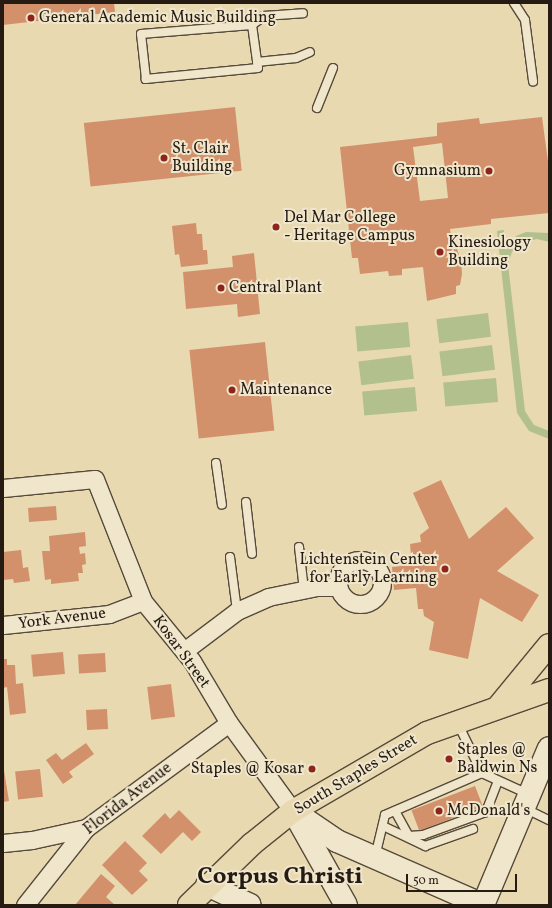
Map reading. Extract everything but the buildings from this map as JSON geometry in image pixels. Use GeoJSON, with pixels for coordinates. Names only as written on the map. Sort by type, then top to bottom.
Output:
{"type":"FeatureCollection","features":[{"type":"Feature","properties":{"kind":"main road"},"geometry":{"type":"LineString","coordinates":[[498,707],[549,645]]}},
{"type":"Feature","properties":{"kind":"main road","name":"South Staples Street"},"geometry":{"type":"LineString","coordinates":[[189,905],[207,886],[293,811],[427,733],[549,690]]}},
{"type":"Feature","properties":{"kind":"main road"},"geometry":{"type":"LineString","coordinates":[[293,811],[337,841],[483,905],[549,748]]}},
{"type":"Feature","properties":{"kind":"main road"},"geometry":{"type":"LineString","coordinates":[[293,811],[346,905]]}},
{"type":"Feature","properties":{"kind":"main road"},"geometry":{"type":"LineString","coordinates":[[207,886],[250,905]]}},
{"type":"Feature","properties":{"kind":"street","name":"Kosar Street"},"geometry":{"type":"LineString","coordinates":[[3,488],[95,479],[143,601],[184,651],[229,723],[293,811]]}},
{"type":"Feature","properties":{"kind":"street"},"geometry":{"type":"LineString","coordinates":[[184,651],[237,611],[268,597],[304,590],[338,587]]}},
{"type":"Feature","properties":{"kind":"street","name":"York Avenue"},"geometry":{"type":"LineString","coordinates":[[3,626],[109,614],[143,601]]}},
{"type":"Feature","properties":{"kind":"street","name":"Florida Avenue"},"geometry":{"type":"LineString","coordinates":[[25,905],[86,828],[229,723]]}},
{"type":"Feature","properties":{"kind":"street"},"geometry":{"type":"LineString","coordinates":[[3,843],[32,840],[86,828]]}},
{"type":"Feature","properties":{"kind":"lane"},"geometry":{"type":"LineString","coordinates":[[514,3],[525,20],[533,81]]}},
{"type":"Feature","properties":{"kind":"lane"},"geometry":{"type":"LineString","coordinates":[[252,25],[258,68],[146,79],[141,34],[252,25],[264,16],[303,13]]}},
{"type":"Feature","properties":{"kind":"lane"},"geometry":{"type":"LineString","coordinates":[[257,62],[296,58],[310,52]]}},
{"type":"Feature","properties":{"kind":"lane"},"geometry":{"type":"LineString","coordinates":[[317,108],[333,68]]}},
{"type":"Feature","properties":{"kind":"lane"},"geometry":{"type":"LineString","coordinates":[[216,463],[222,505]]}},
{"type":"Feature","properties":{"kind":"lane"},"geometry":{"type":"LineString","coordinates":[[246,502],[252,554]]}},
{"type":"Feature","properties":{"kind":"lane"},"geometry":{"type":"LineString","coordinates":[[299,547],[304,590]]}},
{"type":"Feature","properties":{"kind":"lane"},"geometry":{"type":"LineString","coordinates":[[230,557],[237,611]]}},
{"type":"Feature","properties":{"kind":"lane"},"geometry":{"type":"LineString","coordinates":[[458,722],[482,773],[498,780],[527,801],[549,820]]}},
{"type":"Feature","properties":{"kind":"lane"},"geometry":{"type":"LineString","coordinates":[[375,857],[385,815],[482,773]]}},
{"type":"Feature","properties":{"kind":"lane"},"geometry":{"type":"LineString","coordinates":[[395,811],[409,836],[423,836],[486,812],[498,780]]}},
{"type":"Feature","properties":{"kind":"lane"},"geometry":{"type":"LineString","coordinates":[[383,826],[425,846],[473,829]]}},
{"type":"Feature","properties":{"kind":"green space"},"geometry":{"type":"Polygon","coordinates":[[[504,230],[506,246],[516,236],[526,232],[549,233],[549,242],[537,239],[521,243],[512,252],[508,264],[525,411],[534,425],[549,431],[549,439],[529,431],[517,413],[497,231],[504,230]]]}},
{"type":"Feature","properties":{"kind":"green space"},"geometry":{"type":"Polygon","coordinates":[[[488,313],[491,337],[439,343],[436,319],[488,313]]]}},
{"type":"Feature","properties":{"kind":"green space"},"geometry":{"type":"Polygon","coordinates":[[[408,322],[410,347],[357,352],[355,327],[408,322]]]}},
{"type":"Feature","properties":{"kind":"green space"},"geometry":{"type":"Polygon","coordinates":[[[492,345],[495,370],[442,376],[439,351],[492,345]]]}},
{"type":"Feature","properties":{"kind":"green space"},"geometry":{"type":"Polygon","coordinates":[[[411,355],[414,379],[361,385],[358,361],[411,355]]]}},
{"type":"Feature","properties":{"kind":"green space"},"geometry":{"type":"Polygon","coordinates":[[[496,378],[498,402],[445,407],[443,383],[496,378]]]}},
{"type":"Feature","properties":{"kind":"green space"},"geometry":{"type":"Polygon","coordinates":[[[415,387],[417,411],[364,416],[362,392],[415,387]]]}},
{"type":"Feature","properties":{"kind":"place","name":"General Academic Music Building"},"geometry":{"type":"Point","coordinates":[31,18]}},
{"type":"Feature","properties":{"kind":"place","name":"St. Clair Building"},"geometry":{"type":"Point","coordinates":[164,158]}},
{"type":"Feature","properties":{"kind":"place","name":"Gymnasium"},"geometry":{"type":"Point","coordinates":[489,171]}},
{"type":"Feature","properties":{"kind":"place","name":"Del Mar College - Heritage Campus"},"geometry":{"type":"Point","coordinates":[276,227]}},
{"type":"Feature","properties":{"kind":"place","name":"Kinesiology Building"},"geometry":{"type":"Point","coordinates":[440,252]}},
{"type":"Feature","properties":{"kind":"place","name":"Central Plant"},"geometry":{"type":"Point","coordinates":[221,288]}},
{"type":"Feature","properties":{"kind":"place","name":"Maintenance"},"geometry":{"type":"Point","coordinates":[232,390]}},
{"type":"Feature","properties":{"kind":"place","name":"Lichtenstein Center for Early Learning"},"geometry":{"type":"Point","coordinates":[445,569]}},
{"type":"Feature","properties":{"kind":"place","name":"Staples @ Baldwin Ns"},"geometry":{"type":"Point","coordinates":[449,759]}},
{"type":"Feature","properties":{"kind":"place","name":"Staples @ Kosar"},"geometry":{"type":"Point","coordinates":[312,769]}},
{"type":"Feature","properties":{"kind":"place","name":"McDonald's"},"geometry":{"type":"Point","coordinates":[439,811]}},
{"type":"Feature","properties":{"kind":"district","name":"Corpus Christi"},"geometry":{"type":"Point","coordinates":[280,878]}}]}
